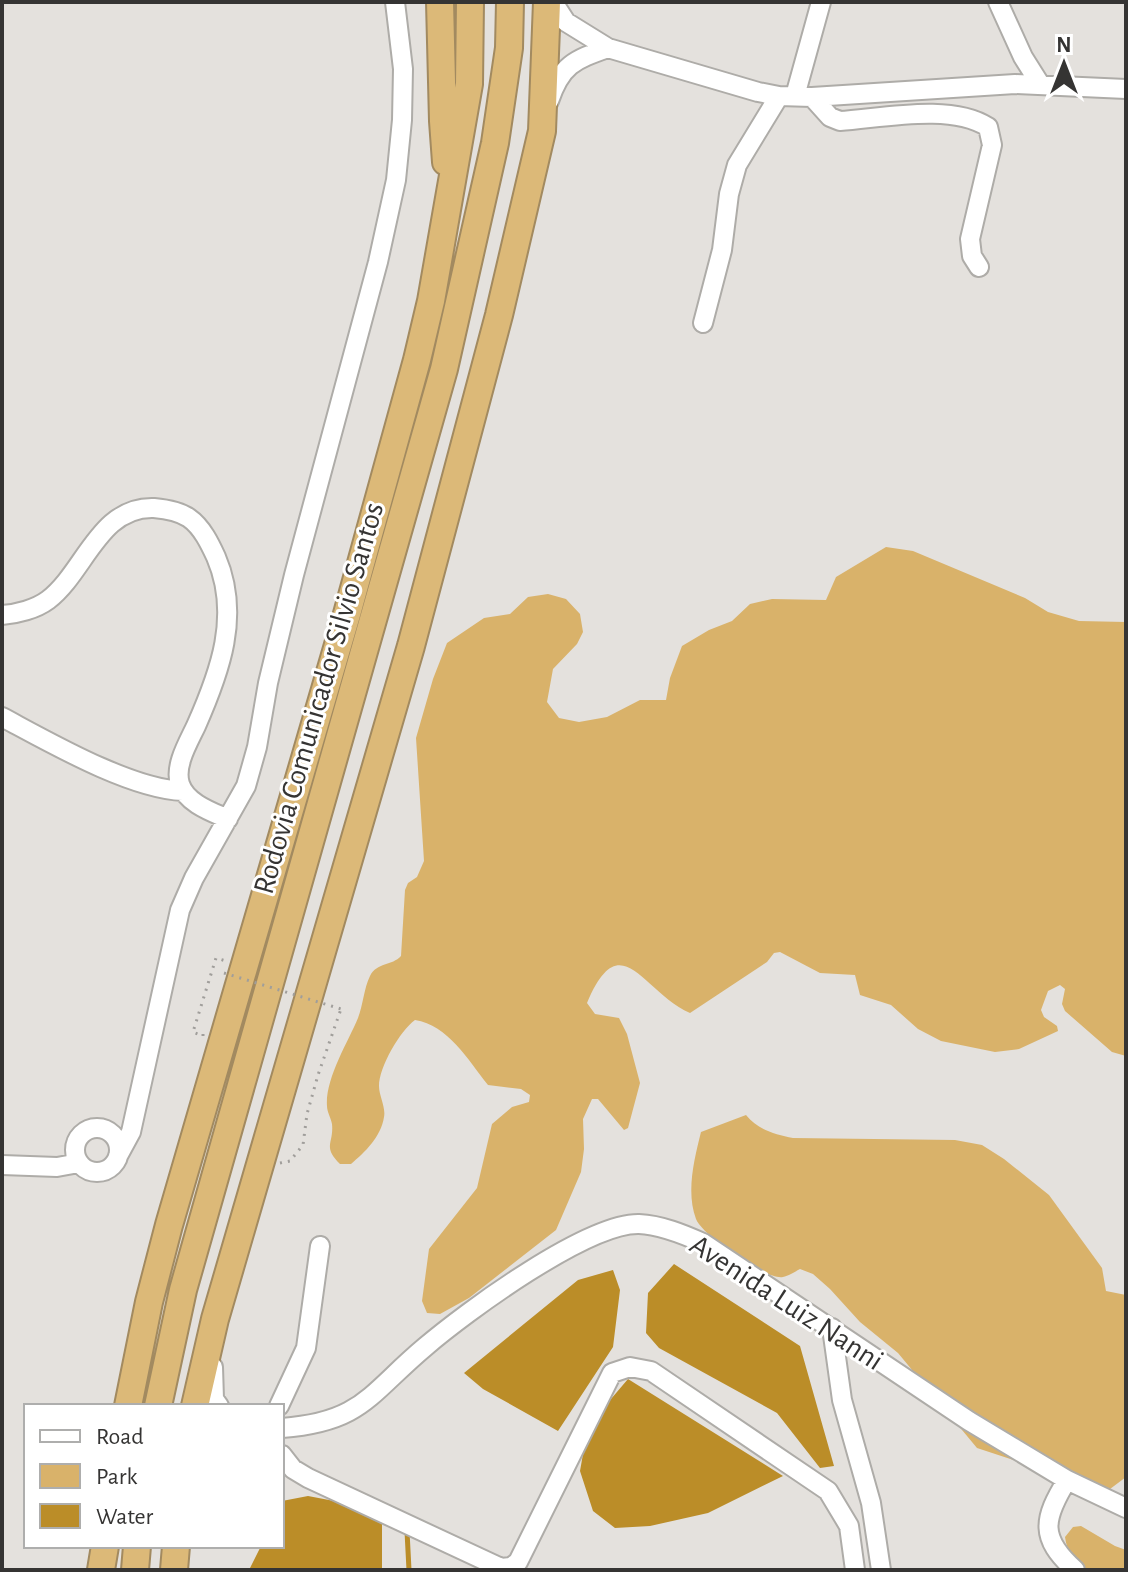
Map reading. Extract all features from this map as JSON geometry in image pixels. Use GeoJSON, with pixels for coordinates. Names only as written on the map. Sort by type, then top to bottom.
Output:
{"type":"FeatureCollection","features":[{"type":"Feature","properties":{"kind":"highway"},"geometry":{"type":"LineString","coordinates":[[440,2],[446,161],[443,236]]}},
{"type":"Feature","properties":{"kind":"highway","name":"Rodovia Comunicador Silvio Santos"},"geometry":{"type":"LineString","coordinates":[[128,1404],[149,1302],[234,970],[347,614],[417,360],[443,236],[469,84],[470,2]]}},
{"type":"Feature","properties":{"kind":"highway","name":"Rodovia Comunicador Silvio Santos"},"geometry":{"type":"LineString","coordinates":[[158,1404],[183,1290],[229,1120],[444,369],[495,143],[509,48],[510,2]]}},
{"type":"Feature","properties":{"kind":"highway"},"geometry":{"type":"LineString","coordinates":[[195,1404],[215,1319],[411,646],[499,315],[542,131],[550,2]]}},
{"type":"Feature","properties":{"kind":"highway"},"geometry":{"type":"LineString","coordinates":[[101,1570],[105,1548]]}},
{"type":"Feature","properties":{"kind":"highway"},"geometry":{"type":"LineString","coordinates":[[112,1570],[113,1548]]}},
{"type":"Feature","properties":{"kind":"highway"},"geometry":{"type":"LineString","coordinates":[[135,1570],[137,1548]]}},
{"type":"Feature","properties":{"kind":"highway"},"geometry":{"type":"LineString","coordinates":[[174,1570],[176,1548]]}},
{"type":"Feature","properties":{"kind":"street"},"geometry":{"type":"LineString","coordinates":[[135,1106],[80,1137],[75,1150],[79,1163],[98,1172],[111,1167],[131,1132],[180,910],[194,878],[246,786],[257,747],[268,683],[378,262],[396,180],[403,69],[395,2]]}},
{"type":"Feature","properties":{"kind":"street"},"geometry":{"type":"LineString","coordinates":[[550,2],[566,22],[608,48],[795,96],[840,121],[944,114],[974,119],[988,127],[992,145],[970,239],[972,256],[979,267]]}},
{"type":"Feature","properties":{"kind":"street"},"geometry":{"type":"LineString","coordinates":[[703,323],[722,250],[729,194],[737,165],[795,96],[821,2]]}},
{"type":"Feature","properties":{"kind":"street"},"geometry":{"type":"LineString","coordinates":[[998,2],[1023,57],[1040,84]]}},
{"type":"Feature","properties":{"kind":"street"},"geometry":{"type":"LineString","coordinates":[[542,131],[556,80],[567,66],[578,58],[608,48]]}},
{"type":"Feature","properties":{"kind":"street"},"geometry":{"type":"LineString","coordinates":[[795,96],[1040,84],[1126,89]]}},
{"type":"Feature","properties":{"kind":"street"},"geometry":{"type":"LineString","coordinates":[[2,615],[26,611],[47,601],[109,525],[127,513],[146,508],[165,509],[189,518],[213,550],[223,574],[229,609],[224,645],[205,706],[183,754],[179,775],[183,791]]}},
{"type":"Feature","properties":{"kind":"street"},"geometry":{"type":"LineString","coordinates":[[2,717],[123,777],[154,787],[183,791],[200,806],[228,819]]}},
{"type":"Feature","properties":{"kind":"street"},"geometry":{"type":"LineString","coordinates":[[100,1128],[117,1141],[118,1156]]}},
{"type":"Feature","properties":{"kind":"street"},"geometry":{"type":"LineString","coordinates":[[2,1165],[57,1167],[79,1163]]}},
{"type":"Feature","properties":{"kind":"street","name":"Avenida Luiz Nanni"},"geometry":{"type":"LineString","coordinates":[[284,1428],[337,1419],[366,1402],[425,1347],[554,1256],[603,1231],[638,1224],[675,1231],[703,1243],[969,1421],[1067,1480],[1126,1508]]}},
{"type":"Feature","properties":{"kind":"street"},"geometry":{"type":"LineString","coordinates":[[280,1404],[306,1348],[320,1246]]}},
{"type":"Feature","properties":{"kind":"street"},"geometry":{"type":"LineString","coordinates":[[215,1319],[212,1384],[218,1404]]}},
{"type":"Feature","properties":{"kind":"street"},"geometry":{"type":"LineString","coordinates":[[832,1328],[842,1400],[871,1503],[881,1570]]}},
{"type":"Feature","properties":{"kind":"street"},"geometry":{"type":"LineString","coordinates":[[284,1458],[293,1469],[308,1478],[501,1568],[511,1567],[518,1562],[612,1373],[630,1367],[651,1371],[828,1491],[849,1526],[855,1570]]}},
{"type":"Feature","properties":{"kind":"street"},"geometry":{"type":"LineString","coordinates":[[1067,1480],[1047,1522],[1049,1539],[1058,1555],[1075,1570]]}},
{"type":"Feature","properties":{"kind":"path"},"geometry":{"type":"LineString","coordinates":[[207,1023],[203,1036],[193,1032],[216,958],[234,970],[341,1009],[314,1088],[303,1145],[290,1161],[259,1168]]}},
{"type":"Feature","properties":{"kind":"green space"},"geometry":{"type":"Polygon","coordinates":[[[886,547],[913,551],[1025,598],[1048,612],[1079,621],[1126,622],[1126,1056],[1112,1052],[1065,1011],[1062,1004],[1065,989],[1060,985],[1048,991],[1041,1010],[1058,1031],[1019,1049],[995,1052],[941,1041],[918,1029],[891,1005],[860,995],[855,975],[820,973],[780,952],[774,953],[767,962],[690,1013],[633,970],[622,965],[611,968],[599,980],[587,1003],[595,1014],[619,1018],[627,1034],[640,1083],[628,1128],[624,1130],[598,1099],[592,1099],[583,1119],[581,1172],[556,1230],[469,1298],[440,1314],[427,1313],[422,1301],[429,1249],[477,1188],[492,1124],[512,1107],[529,1102],[530,1095],[521,1089],[488,1085],[447,1036],[427,1023],[415,1020],[397,1041],[380,1078],[384,1113],[380,1131],[351,1164],[340,1164],[331,1153],[332,1124],[327,1095],[333,1073],[358,1018],[370,976],[377,968],[401,956],[405,890],[408,883],[417,877],[424,861],[416,738],[447,643],[484,618],[510,614],[528,597],[548,594],[566,599],[580,614],[583,632],[577,644],[553,669],[547,702],[559,718],[579,722],[607,717],[640,700],[666,700],[670,678],[682,646],[732,621],[750,604],[772,599],[826,600],[836,577],[886,547]]]}},
{"type":"Feature","properties":{"kind":"green space"},"geometry":{"type":"Polygon","coordinates":[[[746,1115],[761,1128],[793,1138],[955,1140],[982,1145],[1049,1195],[1102,1268],[1106,1291],[1126,1295],[1126,1477],[1110,1489],[1093,1493],[1029,1465],[977,1448],[898,1353],[860,1322],[813,1274],[800,1269],[785,1276],[763,1272],[735,1256],[710,1235],[696,1219],[691,1187],[701,1132],[746,1115]]]}},
{"type":"Feature","properties":{"kind":"green space"},"geometry":{"type":"Polygon","coordinates":[[[1081,1526],[1126,1550],[1126,1570],[1086,1570],[1069,1552],[1065,1537],[1073,1527],[1081,1526]]]}},
{"type":"Feature","properties":{"kind":"water"},"geometry":{"type":"Polygon","coordinates":[[[674,1264],[800,1346],[834,1466],[820,1468],[777,1413],[659,1348],[646,1333],[648,1293],[674,1264]]]}},
{"type":"Feature","properties":{"kind":"water"},"geometry":{"type":"Polygon","coordinates":[[[613,1270],[620,1290],[613,1347],[558,1431],[483,1389],[464,1373],[578,1280],[613,1270]]]}},
{"type":"Feature","properties":{"kind":"water"},"geometry":{"type":"Polygon","coordinates":[[[628,1379],[783,1476],[708,1513],[650,1526],[615,1528],[593,1511],[580,1471],[588,1426],[628,1379]]]}},
{"type":"Feature","properties":{"kind":"water"},"geometry":{"type":"Polygon","coordinates":[[[308,1496],[371,1508],[382,1513],[382,1570],[249,1570],[260,1548],[284,1548],[284,1501],[308,1496]]]}},
{"type":"Feature","properties":{"kind":"waterway"},"geometry":{"type":"LineString","coordinates":[[407,1531],[409,1570]]}}]}
